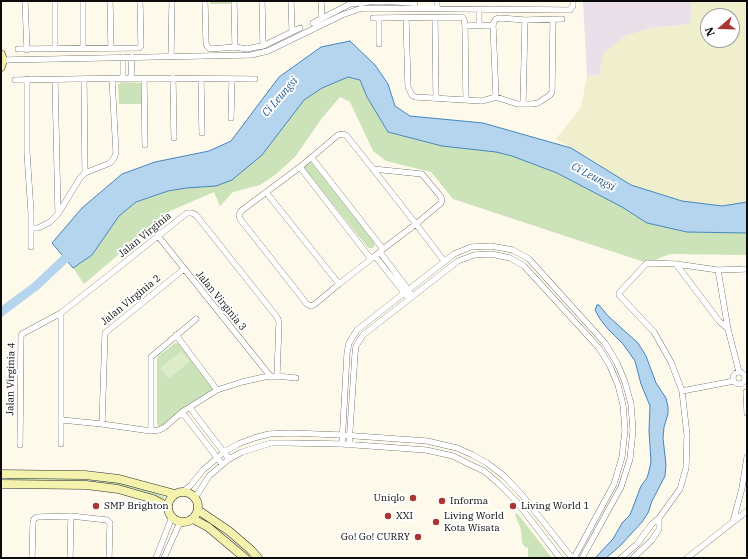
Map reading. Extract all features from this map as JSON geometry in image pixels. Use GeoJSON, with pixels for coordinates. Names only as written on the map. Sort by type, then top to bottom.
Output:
{"type":"FeatureCollection","features":[{"type":"Feature","properties":{"kind":"street"},"geometry":{"type":"LineString","coordinates":[[25,1],[27,50]]}},
{"type":"Feature","properties":{"kind":"street"},"geometry":{"type":"LineString","coordinates":[[55,1],[55,49]]}},
{"type":"Feature","properties":{"kind":"street"},"geometry":{"type":"LineString","coordinates":[[83,1],[83,48]]}},
{"type":"Feature","properties":{"kind":"street"},"geometry":{"type":"LineString","coordinates":[[110,1],[111,48]]}},
{"type":"Feature","properties":{"kind":"street"},"geometry":{"type":"LineString","coordinates":[[18,49],[137,49],[141,46],[140,1]]}},
{"type":"Feature","properties":{"kind":"street"},"geometry":{"type":"LineString","coordinates":[[172,1],[172,56]]}},
{"type":"Feature","properties":{"kind":"street"},"geometry":{"type":"LineString","coordinates":[[205,1],[206,43],[210,49],[235,47],[247,49],[263,46],[300,28]]}},
{"type":"Feature","properties":{"kind":"street"},"geometry":{"type":"LineString","coordinates":[[234,1],[235,47]]}},
{"type":"Feature","properties":{"kind":"street"},"geometry":{"type":"LineString","coordinates":[[262,1],[263,46]]}},
{"type":"Feature","properties":{"kind":"street"},"geometry":{"type":"LineString","coordinates":[[291,1],[292,31]]}},
{"type":"Feature","properties":{"kind":"street"},"geometry":{"type":"LineString","coordinates":[[321,1],[322,18]]}},
{"type":"Feature","properties":{"kind":"street"},"geometry":{"type":"LineString","coordinates":[[313,23],[350,2],[406,1],[415,3]]}},
{"type":"Feature","properties":{"kind":"street"},"geometry":{"type":"LineString","coordinates":[[437,9],[438,1]]}},
{"type":"Feature","properties":{"kind":"street"},"geometry":{"type":"LineString","coordinates":[[2,60],[251,55],[263,53],[342,14],[362,8],[570,10],[573,6],[573,1]]}},
{"type":"Feature","properties":{"kind":"street"},"geometry":{"type":"LineString","coordinates":[[479,10],[479,26]]}},
{"type":"Feature","properties":{"kind":"street"},"geometry":{"type":"LineString","coordinates":[[379,44],[376,18],[464,19],[466,100]]}},
{"type":"Feature","properties":{"kind":"street"},"geometry":{"type":"LineString","coordinates":[[406,18],[408,87],[409,92],[415,97],[482,101],[496,97],[517,104],[538,103],[552,92],[553,19]]}},
{"type":"Feature","properties":{"kind":"street"},"geometry":{"type":"LineString","coordinates":[[436,18],[436,98]]}},
{"type":"Feature","properties":{"kind":"street"},"geometry":{"type":"LineString","coordinates":[[496,97],[494,22],[496,19],[562,19]]}},
{"type":"Feature","properties":{"kind":"street"},"geometry":{"type":"LineString","coordinates":[[523,104],[525,20]]}},
{"type":"Feature","properties":{"kind":"street"},"geometry":{"type":"LineString","coordinates":[[465,26],[494,26]]}},
{"type":"Feature","properties":{"kind":"street"},"geometry":{"type":"LineString","coordinates":[[123,57],[123,78]]}},
{"type":"Feature","properties":{"kind":"street"},"geometry":{"type":"LineString","coordinates":[[131,78],[132,57]]}},
{"type":"Feature","properties":{"kind":"street"},"geometry":{"type":"LineString","coordinates":[[14,80],[84,80],[123,78],[255,79]]}},
{"type":"Feature","properties":{"kind":"street"},"geometry":{"type":"LineString","coordinates":[[144,78],[145,146]]}},
{"type":"Feature","properties":{"kind":"street"},"geometry":{"type":"LineString","coordinates":[[173,78],[174,138]]}},
{"type":"Feature","properties":{"kind":"street"},"geometry":{"type":"LineString","coordinates":[[27,79],[27,153],[32,228],[31,247]]}},
{"type":"Feature","properties":{"kind":"street"},"geometry":{"type":"LineString","coordinates":[[32,228],[45,226],[50,222],[58,214],[80,178],[85,173],[110,163],[115,156],[112,79]]}},
{"type":"Feature","properties":{"kind":"street"},"geometry":{"type":"LineString","coordinates":[[201,79],[202,133]]}},
{"type":"Feature","properties":{"kind":"street"},"geometry":{"type":"LineString","coordinates":[[231,118],[232,79]]}},
{"type":"Feature","properties":{"kind":"street"},"geometry":{"type":"LineString","coordinates":[[55,80],[58,214]]}},
{"type":"Feature","properties":{"kind":"street"},"geometry":{"type":"LineString","coordinates":[[84,80],[85,173]]}},
{"type":"Feature","properties":{"kind":"street"},"geometry":{"type":"LineString","coordinates":[[373,170],[422,174],[441,196],[441,203],[416,224],[311,306],[307,304],[240,219],[239,216],[241,211],[312,158],[338,135],[343,134],[346,135],[373,170],[416,224],[444,261]]}},
{"type":"Feature","properties":{"kind":"street"},"geometry":{"type":"LineString","coordinates":[[312,158],[377,254]]}},
{"type":"Feature","properties":{"kind":"street"},"geometry":{"type":"LineString","coordinates":[[300,167],[377,254],[411,297]]}},
{"type":"Feature","properties":{"kind":"street"},"geometry":{"type":"LineString","coordinates":[[266,192],[339,284]]}},
{"type":"Feature","properties":{"kind":"street","name":"Jalan Virginia"},"geometry":{"type":"LineString","coordinates":[[61,313],[158,236],[187,214],[192,213],[196,215],[278,320],[274,376]]}},
{"type":"Feature","properties":{"kind":"street","name":"Jalan Virginia 3"},"geometry":{"type":"LineString","coordinates":[[158,236],[274,376]]}},
{"type":"Feature","properties":{"kind":"street"},"geometry":{"type":"LineString","coordinates":[[342,444],[347,353],[349,343],[357,330],[454,254],[471,248],[491,246],[513,250],[529,259],[606,343],[626,382],[631,404],[633,430],[630,458],[621,487],[582,558]]}},
{"type":"Feature","properties":{"kind":"street"},"geometry":{"type":"LineString","coordinates":[[183,492],[192,485],[203,470],[224,452],[238,444],[269,434],[349,436],[427,441],[457,448],[473,455],[487,463],[504,476],[522,495],[573,558],[614,484],[622,457],[625,430],[623,405],[618,385],[599,348],[524,266],[510,258],[491,254],[474,255],[458,262],[363,335],[356,346],[349,436],[349,445]]}},
{"type":"Feature","properties":{"kind":"street"},"geometry":{"type":"LineString","coordinates":[[620,558],[637,544],[652,524],[660,518],[680,488],[686,468],[687,435],[682,391],[671,362],[654,332],[618,295],[647,263],[676,264],[718,270],[747,269]]}},
{"type":"Feature","properties":{"kind":"street"},"geometry":{"type":"LineString","coordinates":[[676,264],[719,321],[728,330]]}},
{"type":"Feature","properties":{"kind":"street","name":"Jalan Virginia 2"},"geometry":{"type":"LineString","coordinates":[[102,424],[105,333],[184,269]]}},
{"type":"Feature","properties":{"kind":"street"},"geometry":{"type":"LineString","coordinates":[[718,270],[728,330],[739,372],[743,373],[745,377],[745,381],[742,383]]}},
{"type":"Feature","properties":{"kind":"street"},"geometry":{"type":"LineString","coordinates":[[61,313],[61,444]]}},
{"type":"Feature","properties":{"kind":"street","name":"Jalan Virginia 4"},"geometry":{"type":"LineString","coordinates":[[20,445],[21,336],[22,334],[61,313]]}},
{"type":"Feature","properties":{"kind":"street"},"geometry":{"type":"LineString","coordinates":[[151,431],[151,357],[196,319]]}},
{"type":"Feature","properties":{"kind":"street"},"geometry":{"type":"LineString","coordinates":[[176,335],[217,390]]}},
{"type":"Feature","properties":{"kind":"street"},"geometry":{"type":"LineString","coordinates":[[734,381],[735,373],[739,372]]}},
{"type":"Feature","properties":{"kind":"street"},"geometry":{"type":"LineString","coordinates":[[62,420],[151,431],[159,430],[165,427],[182,412],[217,390],[242,382],[274,376],[296,378]]}},
{"type":"Feature","properties":{"kind":"street"},"geometry":{"type":"LineString","coordinates":[[682,391],[734,381],[738,384],[742,383]]}},
{"type":"Feature","properties":{"kind":"street"},"geometry":{"type":"LineString","coordinates":[[742,383],[746,393],[747,413]]}},
{"type":"Feature","properties":{"kind":"street"},"geometry":{"type":"LineString","coordinates":[[190,408],[229,459]]}},
{"type":"Feature","properties":{"kind":"street"},"geometry":{"type":"LineString","coordinates":[[182,412],[222,464]]}},
{"type":"Feature","properties":{"kind":"street"},"geometry":{"type":"LineString","coordinates":[[195,498],[209,476],[229,459],[242,452],[271,444],[290,442],[342,444],[426,450],[453,456],[484,471],[516,501],[560,558]]}},
{"type":"Feature","properties":{"kind":"street"},"geometry":{"type":"LineString","coordinates":[[733,522],[742,488],[747,457]]}},
{"type":"Feature","properties":{"kind":"street"},"geometry":{"type":"LineString","coordinates":[[1,474],[85,476],[119,479],[175,494],[188,492],[197,502],[198,510],[193,519],[180,522],[172,517],[168,507],[169,502],[175,494]]}},
{"type":"Feature","properties":{"kind":"street"},"geometry":{"type":"LineString","coordinates":[[1,484],[86,485],[118,489],[153,499],[168,507]]}},
{"type":"Feature","properties":{"kind":"street"},"geometry":{"type":"LineString","coordinates":[[198,510],[229,531],[258,558]]}},
{"type":"Feature","properties":{"kind":"street"},"geometry":{"type":"LineString","coordinates":[[687,558],[747,511]]}},
{"type":"Feature","properties":{"kind":"street"},"geometry":{"type":"LineString","coordinates":[[32,558],[33,522],[37,516],[71,516],[108,520],[110,523],[109,558]]}},
{"type":"Feature","properties":{"kind":"street"},"geometry":{"type":"LineString","coordinates":[[70,558],[71,516]]}},
{"type":"Feature","properties":{"kind":"street"},"geometry":{"type":"LineString","coordinates":[[156,558],[172,517]]}},
{"type":"Feature","properties":{"kind":"street"},"geometry":{"type":"LineString","coordinates":[[633,558],[652,540],[658,529],[660,518]]}},
{"type":"Feature","properties":{"kind":"street"},"geometry":{"type":"LineString","coordinates":[[193,519],[208,527],[245,558]]}},
{"type":"Feature","properties":{"kind":"street"},"geometry":{"type":"LineString","coordinates":[[164,558],[180,522]]}},
{"type":"Feature","properties":{"kind":"shaded area"},"geometry":{"type":"Polygon","coordinates":[[[583,1],[692,1],[691,24],[650,28],[604,53],[599,75],[587,76],[583,1]]]}},
{"type":"Feature","properties":{"kind":"green space"},"geometry":{"type":"Polygon","coordinates":[[[210,1],[233,1],[233,4],[210,4],[210,1]]]}},
{"type":"Feature","properties":{"kind":"green space"},"geometry":{"type":"Polygon","coordinates":[[[692,1],[747,1],[747,202],[722,206],[682,201],[631,185],[556,139],[581,107],[587,76],[599,75],[604,53],[625,36],[650,28],[690,24],[692,1]]]}},
{"type":"Feature","properties":{"kind":"green space"},"geometry":{"type":"Polygon","coordinates":[[[348,77],[360,80],[367,97],[388,132],[442,146],[496,152],[512,156],[557,173],[622,207],[647,223],[687,232],[747,233],[747,255],[670,254],[647,263],[453,199],[431,172],[386,161],[373,151],[350,102],[340,97],[322,118],[295,157],[275,175],[260,185],[233,192],[220,206],[214,192],[170,211],[84,284],[73,268],[92,255],[119,216],[136,202],[168,191],[186,188],[262,155],[304,100],[322,88],[348,77]]]}},
{"type":"Feature","properties":{"kind":"green space"},"geometry":{"type":"Polygon","coordinates":[[[121,82],[141,83],[142,104],[119,104],[118,85],[121,82]]]}},
{"type":"Feature","properties":{"kind":"green space"},"geometry":{"type":"Polygon","coordinates":[[[308,161],[311,162],[374,242],[375,245],[373,248],[368,248],[304,168],[303,166],[308,161]]]}},
{"type":"Feature","properties":{"kind":"green space"},"geometry":{"type":"Polygon","coordinates":[[[175,343],[178,343],[216,390],[161,428],[157,423],[157,360],[158,356],[175,343]]]}},
{"type":"Feature","properties":{"kind":"green space"},"geometry":{"type":"Polygon","coordinates":[[[182,351],[190,361],[169,379],[160,368],[182,351]]]}},
{"type":"Feature","properties":{"kind":"green space"},"geometry":{"type":"Polygon","coordinates":[[[8,477],[86,478],[119,482],[140,487],[165,497],[163,500],[140,493],[9,481],[7,479],[8,477]]]}},
{"type":"Feature","properties":{"kind":"green space"},"geometry":{"type":"Polygon","coordinates":[[[517,513],[552,558],[528,558],[528,548],[522,543],[521,530],[515,514],[517,513]]]}},
{"type":"Feature","properties":{"kind":"water"},"geometry":{"type":"Polygon","coordinates":[[[350,41],[375,65],[388,84],[395,106],[410,116],[483,123],[571,148],[631,185],[682,201],[722,206],[747,202],[747,233],[687,232],[647,223],[622,207],[557,173],[512,156],[496,152],[442,146],[388,132],[367,97],[360,80],[348,77],[322,88],[304,100],[262,155],[232,180],[216,186],[168,191],[136,202],[119,216],[92,255],[73,268],[52,243],[82,208],[122,174],[155,162],[209,151],[231,141],[279,77],[321,47],[350,41]]]}},
{"type":"Feature","properties":{"kind":"water"},"geometry":{"type":"Polygon","coordinates":[[[597,305],[599,305],[608,316],[638,343],[646,356],[656,383],[666,398],[668,407],[663,438],[666,465],[665,476],[652,501],[648,513],[642,522],[620,546],[606,558],[595,558],[613,539],[622,523],[630,515],[641,486],[647,478],[651,462],[649,431],[650,406],[641,384],[635,361],[623,344],[600,319],[595,310],[597,305]]]}},
{"type":"Feature","properties":{"kind":"waterway","name":"Ci Leungsi"},"geometry":{"type":"LineString","coordinates":[[1,312],[36,286],[73,251]]}},
{"type":"Feature","properties":{"kind":"place","name":"Uniqlo"},"geometry":{"type":"Point","coordinates":[413,498]}},
{"type":"Feature","properties":{"kind":"place","name":"Informa"},"geometry":{"type":"Point","coordinates":[442,501]}},
{"type":"Feature","properties":{"kind":"place","name":"SMP Brighton"},"geometry":{"type":"Point","coordinates":[96,506]}},
{"type":"Feature","properties":{"kind":"place","name":"Living World 1"},"geometry":{"type":"Point","coordinates":[513,506]}},
{"type":"Feature","properties":{"kind":"place","name":"XXI"},"geometry":{"type":"Point","coordinates":[388,516]}},
{"type":"Feature","properties":{"kind":"place","name":"Living World Kota Wisata"},"geometry":{"type":"Point","coordinates":[436,522]}},
{"type":"Feature","properties":{"kind":"place","name":"Go! Go! CURRY"},"geometry":{"type":"Point","coordinates":[418,537]}}]}
